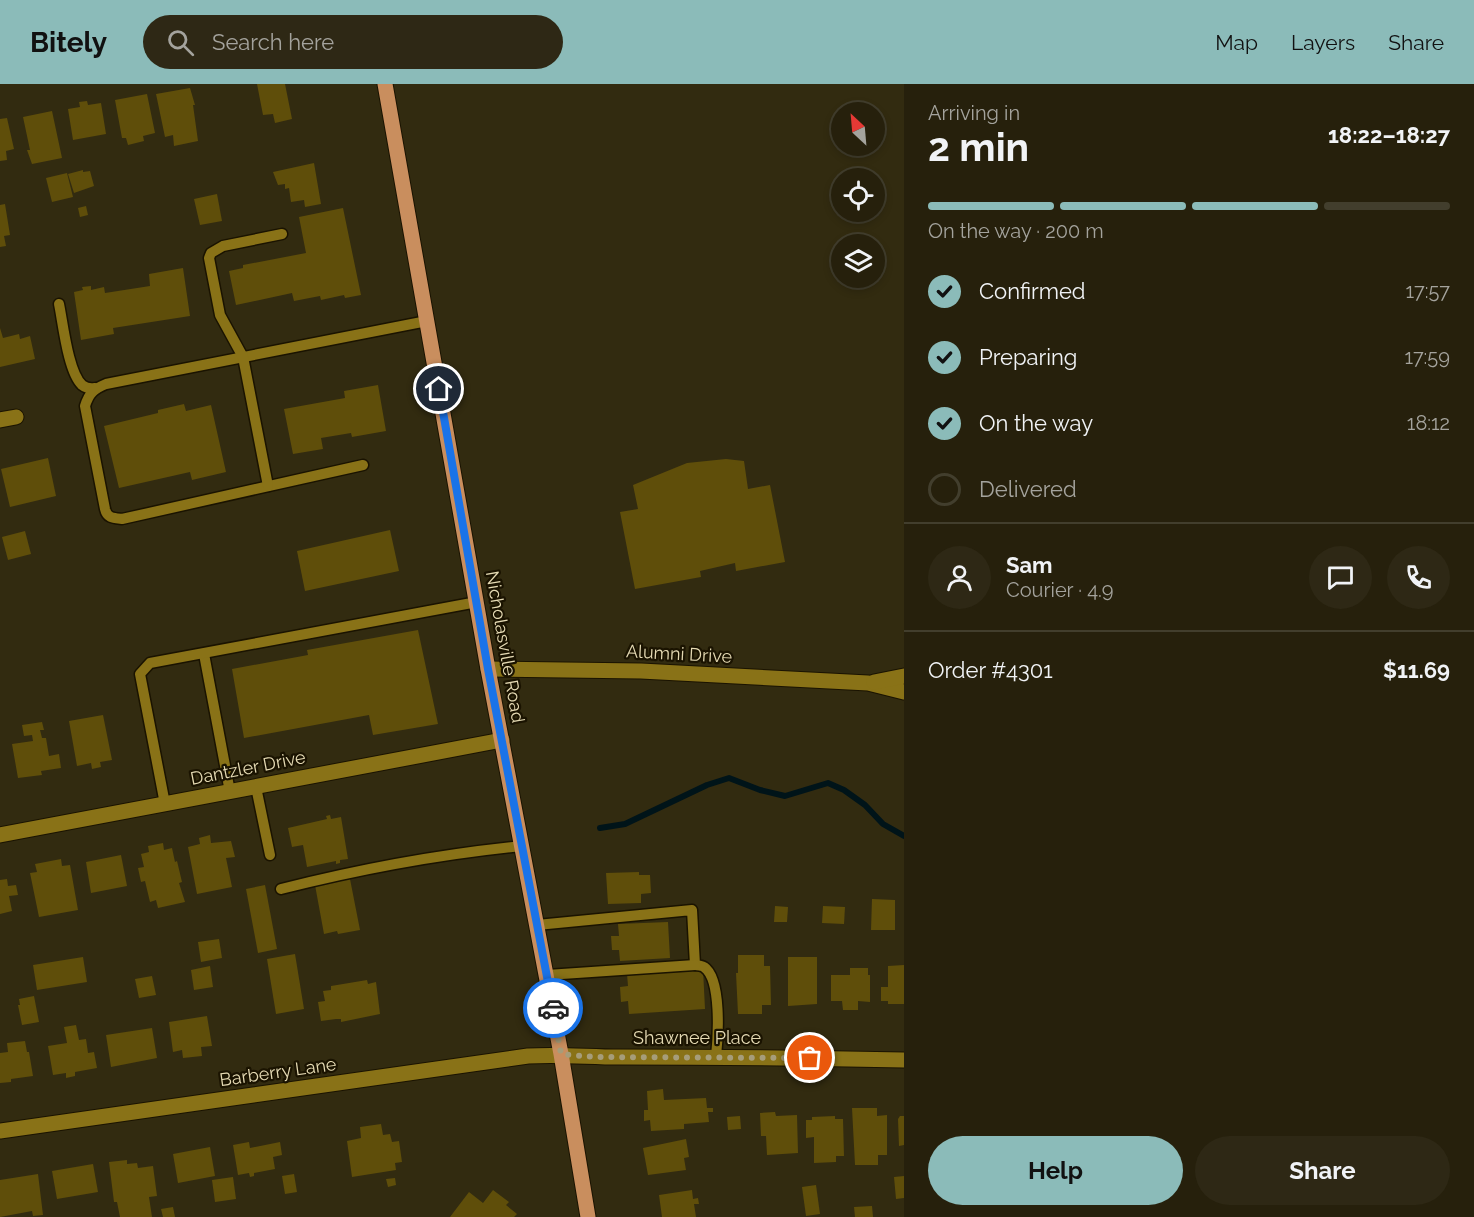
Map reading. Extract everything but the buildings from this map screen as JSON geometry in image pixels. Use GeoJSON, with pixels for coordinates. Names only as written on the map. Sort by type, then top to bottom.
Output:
{"type":"FeatureCollection","features":[{"type":"Feature","properties":{"kind":"main road","name":"Nicholasville Road"},"geometry":{"type":"LineString","coordinates":[[385,84],[488,669],[547,975],[588,1217]]}},
{"type":"Feature","properties":{"kind":"street"},"geometry":{"type":"LineString","coordinates":[[0,420],[16,417]]}},
{"type":"Feature","properties":{"kind":"street","name":"Alumni Drive"},"geometry":{"type":"LineString","coordinates":[[488,669],[641,671],[868,683],[904,692]]}},
{"type":"Feature","properties":{"kind":"street","name":"Alumni Drive"},"geometry":{"type":"LineString","coordinates":[[868,683],[904,676]]}},
{"type":"Feature","properties":{"kind":"street","name":"Dantzler Drive"},"geometry":{"type":"LineString","coordinates":[[0,835],[502,740]]}},
{"type":"Feature","properties":{"kind":"street","name":"Shawnee Place"},"geometry":{"type":"LineString","coordinates":[[561,1054],[594,1057],[904,1060]]}},
{"type":"Feature","properties":{"kind":"street","name":"Barberry Lane"},"geometry":{"type":"LineString","coordinates":[[0,1131],[528,1056],[561,1054]]}},
{"type":"Feature","properties":{"kind":"lane"},"geometry":{"type":"LineString","coordinates":[[268,486],[243,357],[220,315],[209,258],[211,253],[224,246],[282,234]]}},
{"type":"Feature","properties":{"kind":"lane"},"geometry":{"type":"LineString","coordinates":[[58,304],[73,369],[81,385],[89,388],[427,321]]}},
{"type":"Feature","properties":{"kind":"lane"},"geometry":{"type":"LineString","coordinates":[[95,388],[85,406],[106,514],[111,518],[122,519],[363,465]]}},
{"type":"Feature","properties":{"kind":"lane"},"geometry":{"type":"LineString","coordinates":[[165,804],[140,674],[150,663],[477,602]]}},
{"type":"Feature","properties":{"kind":"lane"},"geometry":{"type":"LineString","coordinates":[[204,654],[230,792]]}},
{"type":"Feature","properties":{"kind":"lane"},"geometry":{"type":"LineString","coordinates":[[256,787],[270,855]]}},
{"type":"Feature","properties":{"kind":"lane"},"geometry":{"type":"LineString","coordinates":[[281,889],[344,873],[469,852],[522,846]]}},
{"type":"Feature","properties":{"kind":"lane"},"geometry":{"type":"LineString","coordinates":[[537,925],[692,910],[695,965]]}},
{"type":"Feature","properties":{"kind":"lane"},"geometry":{"type":"LineString","coordinates":[[547,975],[695,965],[704,967],[714,985],[718,1040],[716,1057]]}},
{"type":"Feature","properties":{"kind":"waterway"},"geometry":{"type":"LineString","coordinates":[[600,828],[625,824],[707,785],[729,778],[760,790],[785,796],[828,783],[844,790],[865,805],[883,824],[904,836]]}},
{"type":"Feature","properties":{"kind":"way so far"},"geometry":{"type":"LineString","coordinates":[[553,1008],[561,1054],[594,1057],[810,1058]]}},
{"type":"Feature","properties":{"kind":"route"},"geometry":{"type":"LineString","coordinates":[[439,389],[488,669],[553,1008]]}}]}
